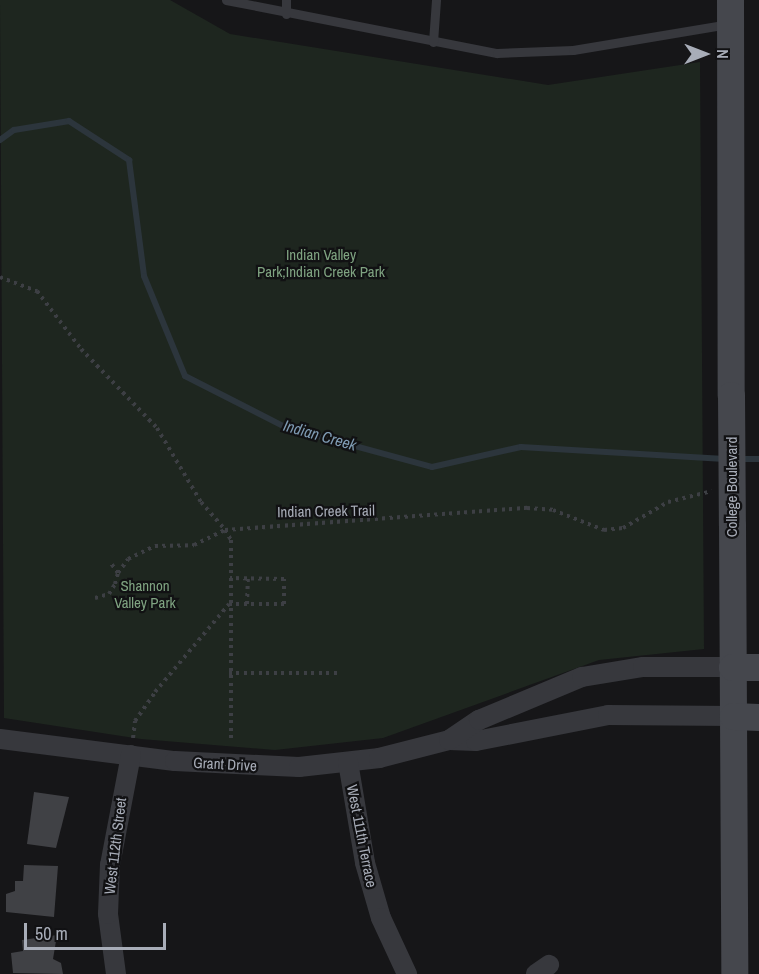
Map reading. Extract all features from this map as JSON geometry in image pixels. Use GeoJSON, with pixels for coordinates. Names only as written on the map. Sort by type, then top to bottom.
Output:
{"type":"FeatureCollection","features":[{"type":"Feature","properties":{"kind":"main road","name":"College Boulevard"},"geometry":{"type":"LineString","coordinates":[[730,12],[732,667],[746,716],[734,974]]}},
{"type":"Feature","properties":{"kind":"main road"},"geometry":{"type":"LineString","coordinates":[[732,667],[759,667]]}},
{"type":"Feature","properties":{"kind":"street","name":"Grant Drive"},"geometry":{"type":"LineString","coordinates":[[449,740],[480,720],[582,677],[643,667],[732,667]]}},
{"type":"Feature","properties":{"kind":"street","name":"Grant Drive"},"geometry":{"type":"LineString","coordinates":[[0,739],[237,767],[348,762],[449,740],[476,741],[608,715],[746,716]]}},
{"type":"Feature","properties":{"kind":"street","name":"West 112th Street"},"geometry":{"type":"LineString","coordinates":[[116,974],[108,914],[110,865],[131,755]]}},
{"type":"Feature","properties":{"kind":"street","name":"West 111th Terrace"},"geometry":{"type":"LineString","coordinates":[[348,762],[364,863],[381,918],[408,974]]}},
{"type":"Feature","properties":{"kind":"lane"},"geometry":{"type":"LineString","coordinates":[[226,0],[286,14],[497,53],[573,50],[730,12]]}},
{"type":"Feature","properties":{"kind":"lane"},"geometry":{"type":"LineString","coordinates":[[286,0],[286,14]]}},
{"type":"Feature","properties":{"kind":"lane"},"geometry":{"type":"LineString","coordinates":[[433,42],[436,0]]}},
{"type":"Feature","properties":{"kind":"path"},"geometry":{"type":"LineString","coordinates":[[0,278],[37,291],[81,349],[157,428],[201,502],[225,530],[230,578],[231,740]]}},
{"type":"Feature","properties":{"kind":"path","name":"Indian Creek Trail"},"geometry":{"type":"LineString","coordinates":[[225,530],[412,520],[527,508],[554,510],[604,530],[623,528],[704,491],[726,491]]}},
{"type":"Feature","properties":{"kind":"path"},"geometry":{"type":"LineString","coordinates":[[95,598],[109,594],[118,573],[128,559],[155,546],[194,545],[225,530]]}},
{"type":"Feature","properties":{"kind":"path"},"geometry":{"type":"LineString","coordinates":[[110,562],[118,573]]}},
{"type":"Feature","properties":{"kind":"path"},"geometry":{"type":"LineString","coordinates":[[229,604],[284,604],[284,579],[230,578]]}},
{"type":"Feature","properties":{"kind":"path"},"geometry":{"type":"LineString","coordinates":[[247,604],[248,578]]}},
{"type":"Feature","properties":{"kind":"path"},"geometry":{"type":"LineString","coordinates":[[131,755],[135,721],[229,604]]}},
{"type":"Feature","properties":{"kind":"path"},"geometry":{"type":"LineString","coordinates":[[229,673],[339,673]]}},
{"type":"Feature","properties":{"kind":"green space"},"geometry":{"type":"Polygon","coordinates":[[[0,0],[170,0],[230,34],[548,85],[700,62],[704,649],[599,660],[383,738],[275,750],[141,739],[4,718],[0,0]]]}},
{"type":"Feature","properties":{"kind":"building"},"geometry":{"type":"Polygon","coordinates":[[[34,792],[69,797],[56,848],[27,844],[34,792]]]}},
{"type":"Feature","properties":{"kind":"building"},"geometry":{"type":"Polygon","coordinates":[[[24,865],[58,866],[54,917],[6,912],[6,894],[15,891],[15,881],[23,881],[24,865]]]}},
{"type":"Feature","properties":{"kind":"building"},"geometry":{"type":"Polygon","coordinates":[[[57,935],[53,959],[61,963],[63,974],[13,973],[11,953],[23,951],[22,940],[57,935]]]}},
{"type":"Feature","properties":{"kind":"waterway","name":"Indian Creek"},"geometry":{"type":"LineString","coordinates":[[0,140],[14,130],[69,121],[129,160],[144,276],[185,376],[285,427],[432,467],[521,447],[725,459]]}},
{"type":"Feature","properties":{"kind":"waterway","name":"Indian Creek"},"geometry":{"type":"LineString","coordinates":[[739,459],[759,459]]}},
{"type":"Feature","properties":{"kind":"park label","name":"Indian Valley Park;Indian Creek Park"},"geometry":{"type":"Point","coordinates":[321,262]}},
{"type":"Feature","properties":{"kind":"park label","name":"Shannon Valley Park"},"geometry":{"type":"Point","coordinates":[145,594]}}]}
